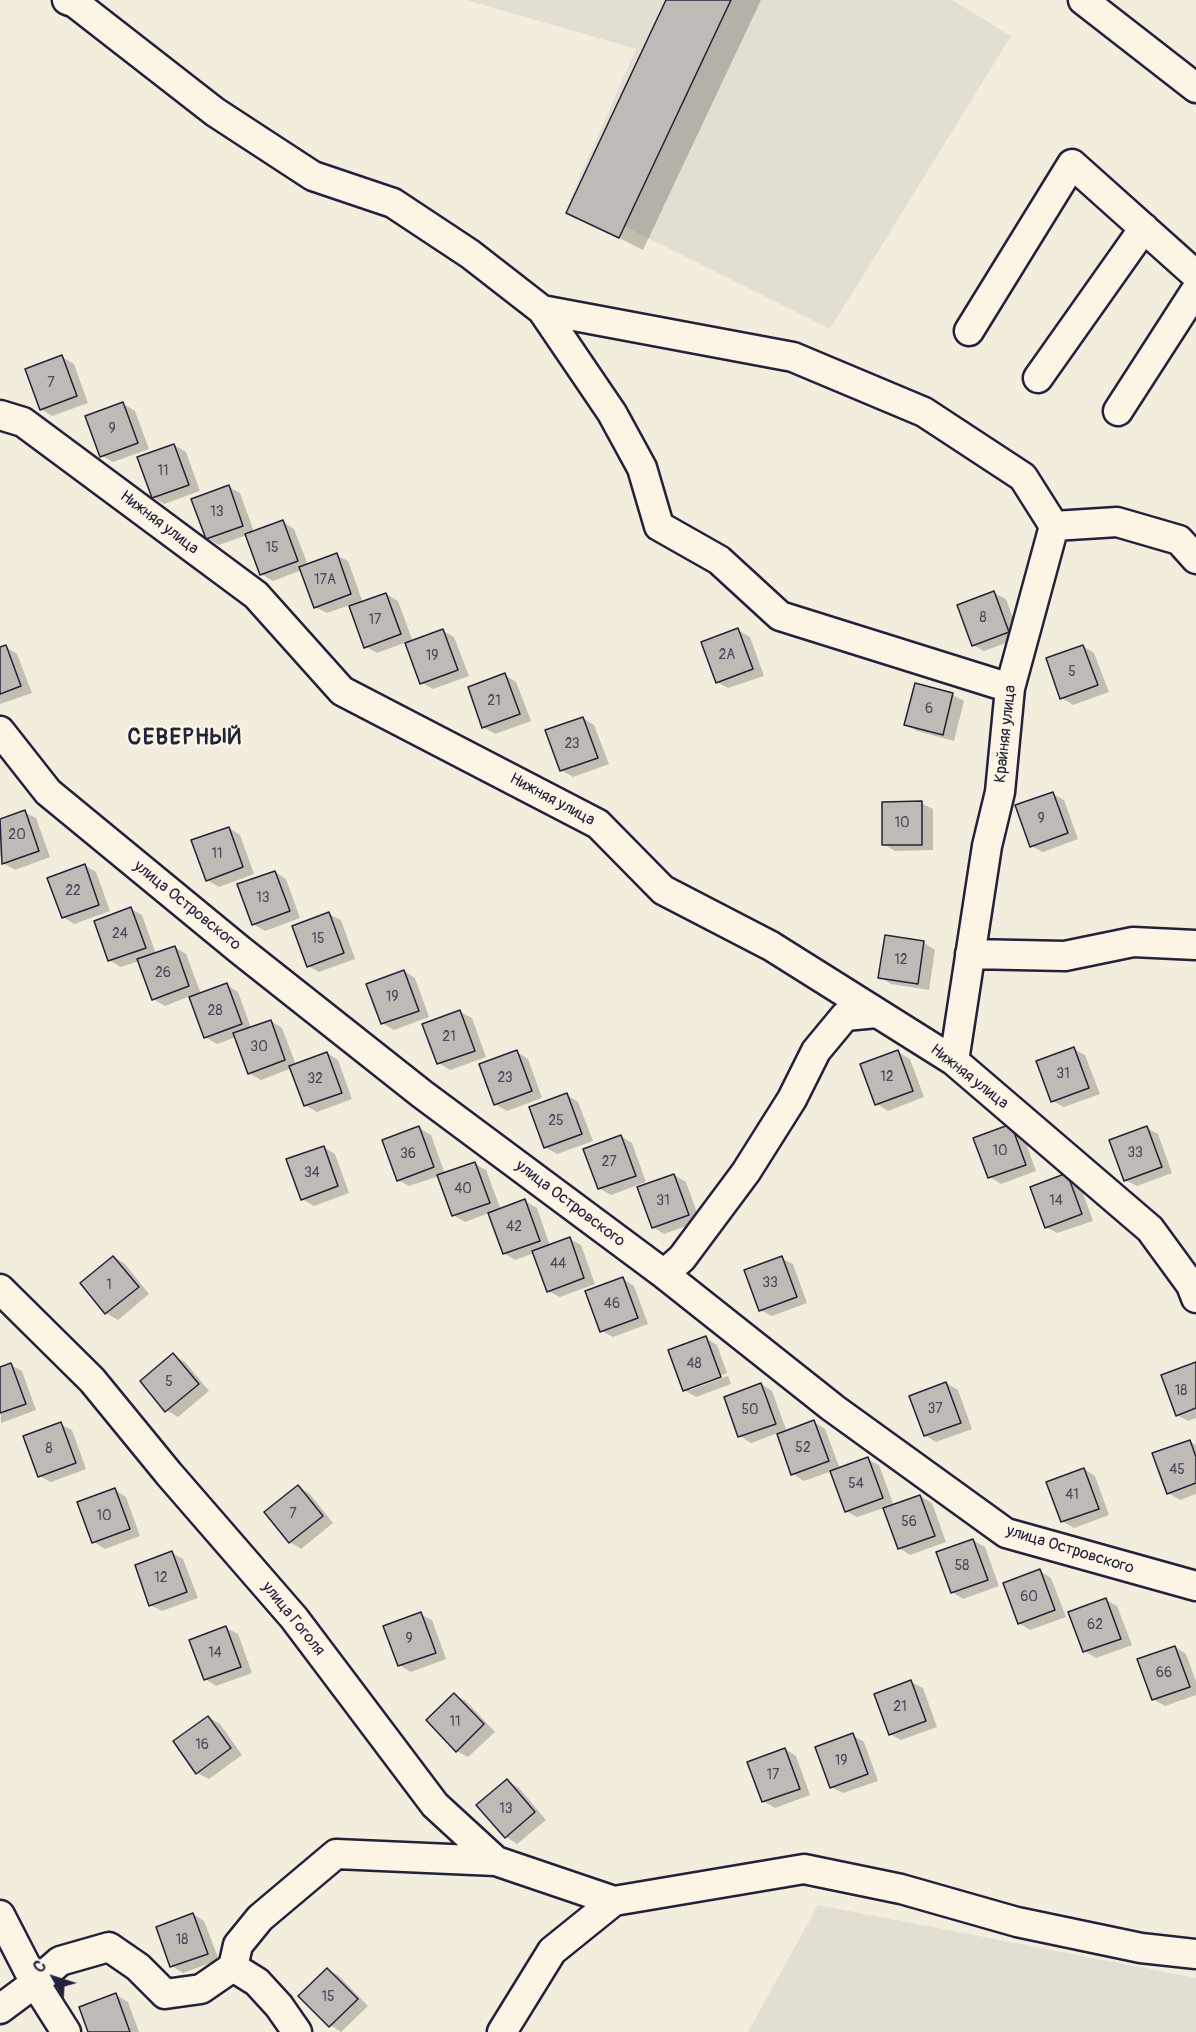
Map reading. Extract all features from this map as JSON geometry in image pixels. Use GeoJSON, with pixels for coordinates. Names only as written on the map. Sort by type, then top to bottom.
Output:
{"type":"FeatureCollection","features":[{"type":"Feature","properties":{"kind":"street"},"geometry":{"type":"LineString","coordinates":[[67,0],[75,3],[215,112],[313,176],[393,203],[470,254],[542,310],[612,413],[642,468],[660,526],[719,560],[780,616],[1010,688]]}},
{"type":"Feature","properties":{"kind":"street"},"geometry":{"type":"LineString","coordinates":[[1083,0],[1196,88]]}},
{"type":"Feature","properties":{"kind":"street"},"geometry":{"type":"LineString","coordinates":[[969,332],[1072,164],[1196,275]]}},
{"type":"Feature","properties":{"kind":"street"},"geometry":{"type":"LineString","coordinates":[[1038,378],[1144,228]]}},
{"type":"Feature","properties":{"kind":"street"},"geometry":{"type":"LineString","coordinates":[[1118,411],[1196,290]]}},
{"type":"Feature","properties":{"kind":"street"},"geometry":{"type":"LineString","coordinates":[[542,310],[793,357],[924,412],[1023,477],[1054,526],[1117,522],[1179,540],[1196,559]]}},
{"type":"Feature","properties":{"kind":"street","name":"Нижняя улица"},"geometry":{"type":"LineString","coordinates":[[0,415],[23,422],[256,594],[342,691],[598,824],[663,890],[771,946],[954,1061],[1150,1229],[1191,1285],[1196,1298]]}},
{"type":"Feature","properties":{"kind":"street","name":"Крайняя улица"},"geometry":{"type":"LineString","coordinates":[[954,1061],[987,846],[1000,792],[1010,688],[1054,526]]}},
{"type":"Feature","properties":{"kind":"street","name":"улица Островского"},"geometry":{"type":"LineString","coordinates":[[0,731],[48,792],[240,950],[422,1094],[664,1274],[833,1408],[1005,1533],[1196,1586]]}},
{"type":"Feature","properties":{"kind":"street"},"geometry":{"type":"LineString","coordinates":[[970,954],[1065,956],[1133,942],[1196,945]]}},
{"type":"Feature","properties":{"kind":"street"},"geometry":{"type":"LineString","coordinates":[[664,1274],[682,1258],[746,1172],[792,1099],[816,1051],[845,1016],[877,1013]]}},
{"type":"Feature","properties":{"kind":"street","name":"улица Гоголя"},"geometry":{"type":"LineString","coordinates":[[0,1289],[92,1380],[169,1474],[294,1618],[435,1804],[496,1861],[614,1901]]}},
{"type":"Feature","properties":{"kind":"street"},"geometry":{"type":"LineString","coordinates":[[0,2009],[60,1961],[109,1947],[138,1967],[165,1994],[201,1989],[233,1967],[238,1945],[260,1917],[336,1854],[496,1861]]}},
{"type":"Feature","properties":{"kind":"street"},"geometry":{"type":"LineString","coordinates":[[502,2032],[552,1952],[614,1901],[804,1869],[901,1889],[1017,1922],[1141,1948],[1196,1954]]}},
{"type":"Feature","properties":{"kind":"street"},"geometry":{"type":"LineString","coordinates":[[0,1915],[35,1983],[66,2032]]}},
{"type":"Feature","properties":{"kind":"street"},"geometry":{"type":"LineString","coordinates":[[233,1967],[257,1982],[279,2006],[297,2032]]}},
{"type":"Feature","properties":{"kind":"shaded area"},"geometry":{"type":"Polygon","coordinates":[[[466,0],[952,0],[1011,36],[830,329],[570,199],[636,49],[466,0]]]}},
{"type":"Feature","properties":{"kind":"shaded area"},"geometry":{"type":"Polygon","coordinates":[[[818,1905],[1196,1978],[1196,2032],[748,2032],[818,1905]]]}},
{"type":"Feature","properties":{"kind":"building"},"geometry":{"type":"Polygon","coordinates":[[[666,0],[731,0],[619,238],[566,213],[666,0]]]}},
{"type":"Feature","properties":{"kind":"building"},"geometry":{"type":"Polygon","coordinates":[[[62,355],[77,396],[40,410],[25,369],[62,355]]]}},
{"type":"Feature","properties":{"kind":"building"},"geometry":{"type":"Polygon","coordinates":[[[123,402],[138,443],[100,457],[85,416],[123,402]]]}},
{"type":"Feature","properties":{"kind":"building"},"geometry":{"type":"Polygon","coordinates":[[[174,444],[189,485],[152,498],[137,457],[174,444]]]}},
{"type":"Feature","properties":{"kind":"building"},"geometry":{"type":"Polygon","coordinates":[[[229,485],[243,526],[206,539],[191,499],[229,485]]]}},
{"type":"Feature","properties":{"kind":"building"},"geometry":{"type":"Polygon","coordinates":[[[283,520],[298,561],[260,575],[245,534],[283,520]]]}},
{"type":"Feature","properties":{"kind":"building"},"geometry":{"type":"Polygon","coordinates":[[[337,553],[351,594],[314,608],[299,567],[337,553]]]}},
{"type":"Feature","properties":{"kind":"building"},"geometry":{"type":"Polygon","coordinates":[[[994,591],[1009,632],[972,646],[957,605],[994,591]]]}},
{"type":"Feature","properties":{"kind":"building"},"geometry":{"type":"Polygon","coordinates":[[[386,593],[401,634],[364,648],[349,606],[386,593]]]}},
{"type":"Feature","properties":{"kind":"building"},"geometry":{"type":"Polygon","coordinates":[[[738,628],[753,669],[716,683],[701,642],[738,628]]]}},
{"type":"Feature","properties":{"kind":"building"},"geometry":{"type":"Polygon","coordinates":[[[443,629],[458,670],[420,684],[405,643],[443,629]]]}},
{"type":"Feature","properties":{"kind":"building"},"geometry":{"type":"Polygon","coordinates":[[[6,645],[21,686],[0,694],[0,647],[6,645]]]}},
{"type":"Feature","properties":{"kind":"building"},"geometry":{"type":"Polygon","coordinates":[[[1083,645],[1098,685],[1060,699],[1046,658],[1083,645]]]}},
{"type":"Feature","properties":{"kind":"building"},"geometry":{"type":"Polygon","coordinates":[[[505,673],[520,714],[482,728],[468,687],[505,673]]]}},
{"type":"Feature","properties":{"kind":"building"},"geometry":{"type":"Polygon","coordinates":[[[915,683],[953,693],[943,735],[904,725],[915,683]]]}},
{"type":"Feature","properties":{"kind":"building"},"geometry":{"type":"Polygon","coordinates":[[[583,717],[598,758],[560,771],[545,730],[583,717]]]}},
{"type":"Feature","properties":{"kind":"building"},"geometry":{"type":"Polygon","coordinates":[[[1053,792],[1068,833],[1030,847],[1015,805],[1053,792]]]}},
{"type":"Feature","properties":{"kind":"building"},"geometry":{"type":"Polygon","coordinates":[[[922,801],[922,845],[882,845],[882,802],[922,801]]]}},
{"type":"Feature","properties":{"kind":"building"},"geometry":{"type":"Polygon","coordinates":[[[25,810],[39,851],[2,864],[0,819],[25,810]]]}},
{"type":"Feature","properties":{"kind":"building"},"geometry":{"type":"Polygon","coordinates":[[[229,827],[243,867],[206,881],[191,840],[229,827]]]}},
{"type":"Feature","properties":{"kind":"building"},"geometry":{"type":"Polygon","coordinates":[[[85,864],[99,905],[62,918],[47,878],[85,864]]]}},
{"type":"Feature","properties":{"kind":"building"},"geometry":{"type":"Polygon","coordinates":[[[275,871],[290,911],[252,925],[237,884],[275,871]]]}},
{"type":"Feature","properties":{"kind":"building"},"geometry":{"type":"Polygon","coordinates":[[[131,907],[146,948],[108,961],[94,921],[131,907]]]}},
{"type":"Feature","properties":{"kind":"building"},"geometry":{"type":"Polygon","coordinates":[[[329,912],[344,953],[307,967],[292,926],[329,912]]]}},
{"type":"Feature","properties":{"kind":"building"},"geometry":{"type":"Polygon","coordinates":[[[885,935],[924,941],[918,984],[878,978],[885,935]]]}},
{"type":"Feature","properties":{"kind":"building"},"geometry":{"type":"Polygon","coordinates":[[[175,946],[189,986],[152,1000],[137,959],[175,946]]]}},
{"type":"Feature","properties":{"kind":"building"},"geometry":{"type":"Polygon","coordinates":[[[404,970],[419,1011],[381,1024],[366,984],[404,970]]]}},
{"type":"Feature","properties":{"kind":"building"},"geometry":{"type":"Polygon","coordinates":[[[227,983],[242,1024],[204,1038],[189,997],[227,983]]]}},
{"type":"Feature","properties":{"kind":"building"},"geometry":{"type":"Polygon","coordinates":[[[460,1010],[475,1051],[437,1064],[422,1024],[460,1010]]]}},
{"type":"Feature","properties":{"kind":"building"},"geometry":{"type":"Polygon","coordinates":[[[271,1020],[285,1060],[248,1074],[233,1033],[271,1020]]]}},
{"type":"Feature","properties":{"kind":"building"},"geometry":{"type":"Polygon","coordinates":[[[1074,1047],[1089,1088],[1051,1102],[1036,1061],[1074,1047]]]}},
{"type":"Feature","properties":{"kind":"building"},"geometry":{"type":"Polygon","coordinates":[[[517,1050],[532,1091],[494,1105],[479,1064],[517,1050]]]}},
{"type":"Feature","properties":{"kind":"building"},"geometry":{"type":"Polygon","coordinates":[[[898,1050],[913,1091],[875,1105],[860,1064],[898,1050]]]}},
{"type":"Feature","properties":{"kind":"building"},"geometry":{"type":"Polygon","coordinates":[[[327,1052],[342,1093],[304,1106],[289,1066],[327,1052]]]}},
{"type":"Feature","properties":{"kind":"building"},"geometry":{"type":"Polygon","coordinates":[[[567,1093],[582,1134],[544,1148],[529,1107],[567,1093]]]}},
{"type":"Feature","properties":{"kind":"building"},"geometry":{"type":"Polygon","coordinates":[[[1011,1124],[1026,1165],[988,1178],[973,1138],[1011,1124]]]}},
{"type":"Feature","properties":{"kind":"building"},"geometry":{"type":"Polygon","coordinates":[[[419,1126],[434,1167],[397,1181],[382,1140],[419,1126]]]}},
{"type":"Feature","properties":{"kind":"building"},"geometry":{"type":"Polygon","coordinates":[[[1147,1126],[1162,1167],[1124,1181],[1109,1140],[1147,1126]]]}},
{"type":"Feature","properties":{"kind":"building"},"geometry":{"type":"Polygon","coordinates":[[[621,1135],[636,1176],[598,1189],[583,1149],[621,1135]]]}},
{"type":"Feature","properties":{"kind":"building"},"geometry":{"type":"Polygon","coordinates":[[[324,1146],[338,1186],[301,1200],[286,1159],[324,1146]]]}},
{"type":"Feature","properties":{"kind":"building"},"geometry":{"type":"Polygon","coordinates":[[[475,1162],[490,1203],[452,1216],[437,1175],[475,1162]]]}},
{"type":"Feature","properties":{"kind":"building"},"geometry":{"type":"Polygon","coordinates":[[[1067,1173],[1082,1214],[1045,1228],[1030,1187],[1067,1173]]]}},
{"type":"Feature","properties":{"kind":"building"},"geometry":{"type":"Polygon","coordinates":[[[674,1174],[689,1215],[652,1228],[637,1187],[674,1174]]]}},
{"type":"Feature","properties":{"kind":"building"},"geometry":{"type":"Polygon","coordinates":[[[525,1199],[540,1241],[503,1254],[488,1213],[525,1199]]]}},
{"type":"Feature","properties":{"kind":"building"},"geometry":{"type":"Polygon","coordinates":[[[570,1237],[584,1278],[547,1292],[532,1251],[570,1237]]]}},
{"type":"Feature","properties":{"kind":"building"},"geometry":{"type":"Polygon","coordinates":[[[113,1256],[139,1287],[105,1314],[80,1283],[113,1256]]]}},
{"type":"Feature","properties":{"kind":"building"},"geometry":{"type":"Polygon","coordinates":[[[782,1256],[797,1297],[759,1311],[744,1270],[782,1256]]]}},
{"type":"Feature","properties":{"kind":"building"},"geometry":{"type":"Polygon","coordinates":[[[623,1277],[638,1318],[600,1332],[585,1291],[623,1277]]]}},
{"type":"Feature","properties":{"kind":"building"},"geometry":{"type":"Polygon","coordinates":[[[706,1336],[721,1377],[683,1391],[668,1350],[706,1336]]]}},
{"type":"Feature","properties":{"kind":"building"},"geometry":{"type":"Polygon","coordinates":[[[173,1353],[199,1384],[165,1412],[140,1381],[173,1353]]]}},
{"type":"Feature","properties":{"kind":"building"},"geometry":{"type":"Polygon","coordinates":[[[1196,1362],[1196,1408],[1176,1416],[1161,1375],[1196,1362]]]}},
{"type":"Feature","properties":{"kind":"building"},"geometry":{"type":"Polygon","coordinates":[[[11,1363],[26,1404],[0,1413],[0,1367],[11,1363]]]}},
{"type":"Feature","properties":{"kind":"building"},"geometry":{"type":"Polygon","coordinates":[[[946,1382],[961,1423],[924,1436],[909,1396],[946,1382]]]}},
{"type":"Feature","properties":{"kind":"building"},"geometry":{"type":"Polygon","coordinates":[[[761,1383],[776,1424],[738,1437],[724,1397],[761,1383]]]}},
{"type":"Feature","properties":{"kind":"building"},"geometry":{"type":"Polygon","coordinates":[[[814,1420],[829,1461],[791,1475],[777,1434],[814,1420]]]}},
{"type":"Feature","properties":{"kind":"building"},"geometry":{"type":"Polygon","coordinates":[[[61,1422],[76,1463],[38,1477],[23,1436],[61,1422]]]}},
{"type":"Feature","properties":{"kind":"building"},"geometry":{"type":"Polygon","coordinates":[[[1190,1440],[1196,1457],[1196,1483],[1167,1494],[1152,1453],[1190,1440]]]}},
{"type":"Feature","properties":{"kind":"building"},"geometry":{"type":"Polygon","coordinates":[[[868,1457],[883,1498],[845,1512],[830,1471],[868,1457]]]}},
{"type":"Feature","properties":{"kind":"building"},"geometry":{"type":"Polygon","coordinates":[[[1084,1468],[1099,1509],[1061,1522],[1046,1482],[1084,1468]]]}},
{"type":"Feature","properties":{"kind":"building"},"geometry":{"type":"Polygon","coordinates":[[[298,1485],[323,1516],[289,1543],[264,1512],[298,1485]]]}},
{"type":"Feature","properties":{"kind":"building"},"geometry":{"type":"Polygon","coordinates":[[[115,1488],[130,1529],[92,1543],[77,1502],[115,1488]]]}},
{"type":"Feature","properties":{"kind":"building"},"geometry":{"type":"Polygon","coordinates":[[[920,1495],[935,1536],[898,1549],[883,1508],[920,1495]]]}},
{"type":"Feature","properties":{"kind":"building"},"geometry":{"type":"Polygon","coordinates":[[[973,1539],[988,1580],[951,1593],[936,1552],[973,1539]]]}},
{"type":"Feature","properties":{"kind":"building"},"geometry":{"type":"Polygon","coordinates":[[[172,1551],[187,1592],[149,1606],[135,1565],[172,1551]]]}},
{"type":"Feature","properties":{"kind":"building"},"geometry":{"type":"Polygon","coordinates":[[[1040,1569],[1055,1610],[1018,1624],[1003,1583],[1040,1569]]]}},
{"type":"Feature","properties":{"kind":"building"},"geometry":{"type":"Polygon","coordinates":[[[1106,1598],[1121,1639],[1083,1652],[1068,1612],[1106,1598]]]}},
{"type":"Feature","properties":{"kind":"building"},"geometry":{"type":"Polygon","coordinates":[[[421,1612],[436,1653],[398,1666],[383,1626],[421,1612]]]}},
{"type":"Feature","properties":{"kind":"building"},"geometry":{"type":"Polygon","coordinates":[[[226,1626],[241,1667],[204,1680],[189,1640],[226,1626]]]}},
{"type":"Feature","properties":{"kind":"building"},"geometry":{"type":"Polygon","coordinates":[[[1175,1646],[1190,1687],[1152,1700],[1137,1659],[1175,1646]]]}},
{"type":"Feature","properties":{"kind":"building"},"geometry":{"type":"Polygon","coordinates":[[[911,1680],[926,1721],[889,1735],[874,1694],[911,1680]]]}},
{"type":"Feature","properties":{"kind":"building"},"geometry":{"type":"Polygon","coordinates":[[[454,1693],[484,1724],[456,1752],[426,1720],[454,1693]]]}},
{"type":"Feature","properties":{"kind":"building"},"geometry":{"type":"Polygon","coordinates":[[[208,1716],[231,1748],[196,1774],[173,1741],[208,1716]]]}},
{"type":"Feature","properties":{"kind":"building"},"geometry":{"type":"Polygon","coordinates":[[[853,1733],[868,1774],[830,1788],[815,1747],[853,1733]]]}},
{"type":"Feature","properties":{"kind":"building"},"geometry":{"type":"Polygon","coordinates":[[[785,1748],[800,1789],[762,1802],[747,1762],[785,1748]]]}},
{"type":"Feature","properties":{"kind":"building"},"geometry":{"type":"Polygon","coordinates":[[[507,1779],[535,1812],[505,1838],[476,1805],[507,1779]]]}},
{"type":"Feature","properties":{"kind":"building"},"geometry":{"type":"Polygon","coordinates":[[[193,1913],[208,1954],[170,1967],[156,1927],[193,1913]]]}},
{"type":"Feature","properties":{"kind":"building"},"geometry":{"type":"Polygon","coordinates":[[[327,1968],[358,1999],[329,2027],[298,1996],[327,1968]]]}},
{"type":"Feature","properties":{"kind":"building"},"geometry":{"type":"Polygon","coordinates":[[[116,1993],[130,2032],[88,2032],[79,2007],[116,1993]]]}},
{"type":"Feature","properties":{"kind":"district","name":"СЕВЕРНЫЙ"},"geometry":{"type":"Point","coordinates":[185,738]}}]}
